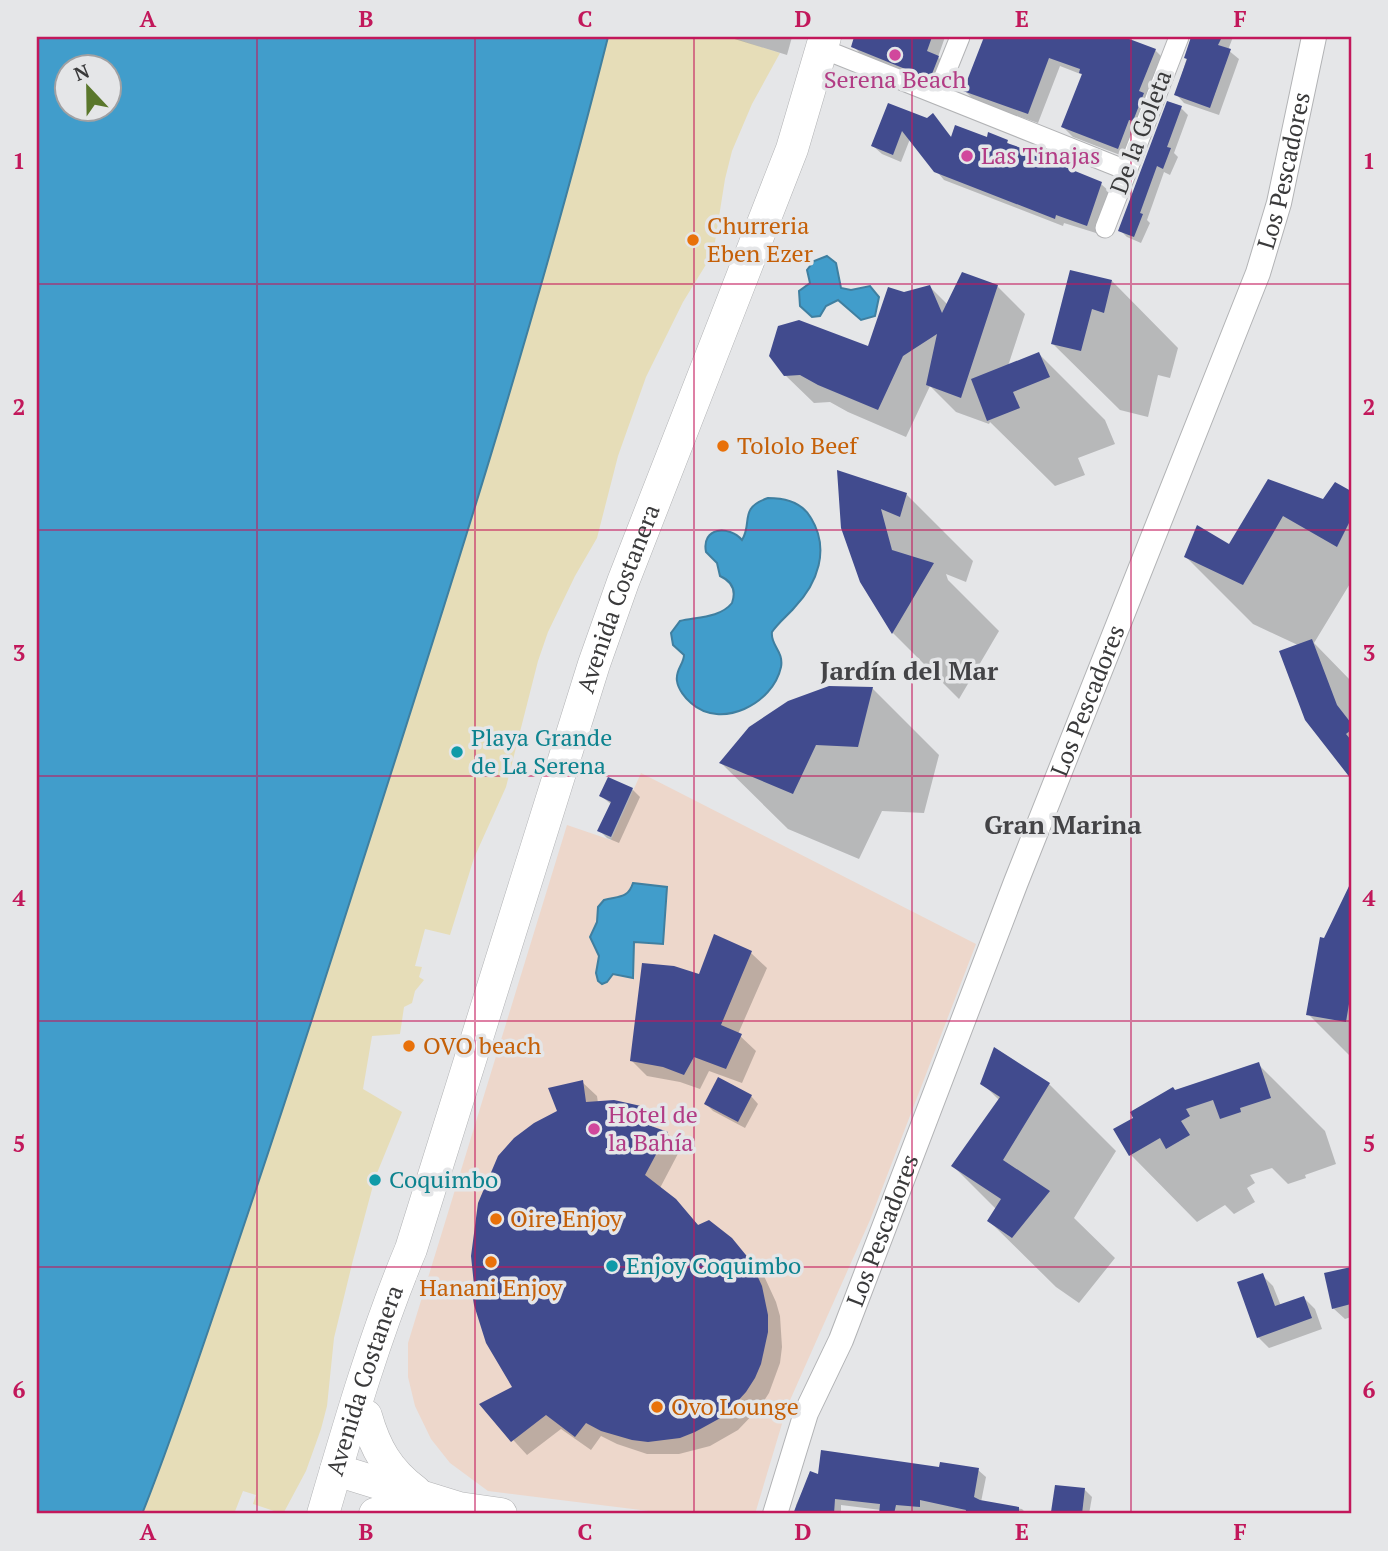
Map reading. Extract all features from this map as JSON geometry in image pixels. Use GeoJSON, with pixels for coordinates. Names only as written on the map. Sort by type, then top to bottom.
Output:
{"type":"FeatureCollection","features":[{"type":"Feature","properties":{"kind":"main road","name":"Avenida Costanera"},"geometry":{"type":"LineString","coordinates":[[335,1514],[342,1471],[370,1357],[411,1249],[594,664],[623,582],[792,149],[824,43]]}},
{"type":"Feature","properties":{"kind":"main road","name":"Avenida Costanera"},"geometry":{"type":"LineString","coordinates":[[323,1514],[366,1416],[401,1314],[411,1249]]}},
{"type":"Feature","properties":{"kind":"main road"},"geometry":{"type":"LineString","coordinates":[[366,1416],[377,1448],[388,1466],[404,1483],[429,1498]]}},
{"type":"Feature","properties":{"kind":"main road"},"geometry":{"type":"LineString","coordinates":[[342,1471],[459,1508]]}},
{"type":"Feature","properties":{"kind":"main road"},"geometry":{"type":"LineString","coordinates":[[375,1514],[414,1504],[501,1514]]}},
{"type":"Feature","properties":{"kind":"street"},"geometry":{"type":"LineString","coordinates":[[937,94],[960,37]]}},
{"type":"Feature","properties":{"kind":"street","name":"Los Pescadores"},"geometry":{"type":"LineString","coordinates":[[775,1514],[806,1413],[846,1328],[1016,882],[1258,273],[1279,204],[1314,37]]}},
{"type":"Feature","properties":{"kind":"street","name":"De la Goleta"},"geometry":{"type":"LineString","coordinates":[[1104,228],[1173,38]]}},
{"type":"Feature","properties":{"kind":"street"},"geometry":{"type":"LineString","coordinates":[[824,43],[937,94],[1126,170]]}},
{"type":"Feature","properties":{"kind":"shaded area"},"geometry":{"type":"Polygon","coordinates":[[[641,773],[976,944],[870,1220],[787,1407],[755,1514],[673,1514],[488,1491],[450,1463],[431,1439],[415,1406],[408,1377],[408,1343],[567,825],[611,840],[641,773]]]}},
{"type":"Feature","properties":{"kind":"sand","name":"Playa Grande de La Serena"},"geometry":{"type":"Polygon","coordinates":[[[608,37],[730,37],[780,53],[752,104],[732,151],[710,258],[683,302],[646,377],[618,456],[597,538],[548,632],[506,787],[474,858],[450,935],[425,929],[415,966],[422,967],[419,977],[424,980],[415,991],[412,1003],[404,1007],[400,1034],[372,1036],[363,1089],[402,1112],[375,1178],[353,1260],[334,1338],[327,1406],[306,1471],[283,1514],[253,1504],[256,1495],[243,1491],[234,1514],[142,1514],[262,1169],[438,626],[527,333],[608,37]]]}},
{"type":"Feature","properties":{"kind":"water"},"geometry":{"type":"Polygon","coordinates":[[[37,37],[608,37],[552,248],[458,561],[275,1132],[194,1372],[142,1514],[37,1514],[37,37]]]}},
{"type":"Feature","properties":{"kind":"water"},"geometry":{"type":"Polygon","coordinates":[[[827,256],[836,263],[841,288],[851,290],[870,286],[879,297],[875,316],[861,320],[838,300],[826,306],[820,316],[812,317],[800,306],[799,291],[810,283],[807,270],[814,261],[827,256]]]}},
{"type":"Feature","properties":{"kind":"water"},"geometry":{"type":"Polygon","coordinates":[[[768,498],[792,502],[803,508],[811,518],[820,542],[819,565],[802,598],[772,632],[781,667],[768,692],[757,702],[731,713],[703,711],[689,701],[679,687],[677,674],[684,655],[673,645],[671,633],[680,621],[721,612],[732,603],[732,586],[720,576],[717,563],[706,552],[708,537],[717,531],[724,531],[737,535],[742,540],[749,511],[768,498]]]}},
{"type":"Feature","properties":{"kind":"water"},"geometry":{"type":"Polygon","coordinates":[[[633,883],[667,887],[663,944],[634,942],[633,978],[613,974],[602,984],[596,973],[599,956],[590,937],[597,922],[598,907],[604,900],[628,892],[633,883]]]}},
{"type":"Feature","properties":{"kind":"building"},"geometry":{"type":"Polygon","coordinates":[[[854,37],[932,37],[927,51],[939,56],[930,79],[851,47],[854,37]]]}},
{"type":"Feature","properties":{"kind":"building"},"geometry":{"type":"Polygon","coordinates":[[[984,37],[1124,37],[1156,49],[1139,91],[1144,93],[1133,121],[1129,120],[1118,149],[1061,127],[1082,74],[1079,73],[1080,69],[1049,58],[1028,114],[963,91],[984,37]]]}},
{"type":"Feature","properties":{"kind":"building"},"geometry":{"type":"Polygon","coordinates":[[[1191,37],[1222,37],[1218,45],[1231,49],[1210,108],[1174,95],[1187,59],[1184,58],[1191,37]]]}},
{"type":"Feature","properties":{"kind":"building"},"geometry":{"type":"Polygon","coordinates":[[[1167,101],[1182,106],[1167,147],[1171,148],[1163,169],[1157,166],[1134,237],[1118,231],[1167,101]]]}},
{"type":"Feature","properties":{"kind":"building"},"geometry":{"type":"Polygon","coordinates":[[[888,103],[927,118],[933,113],[951,137],[955,125],[987,137],[988,132],[1008,140],[1007,143],[1102,182],[1087,226],[1056,215],[1055,219],[934,172],[902,131],[893,155],[871,146],[888,103]]]}},
{"type":"Feature","properties":{"kind":"building"},"geometry":{"type":"Polygon","coordinates":[[[1070,270],[1112,280],[1104,313],[1092,309],[1081,351],[1051,344],[1070,270]]]}},
{"type":"Feature","properties":{"kind":"building"},"geometry":{"type":"Polygon","coordinates":[[[962,272],[998,285],[961,398],[926,385],[937,334],[903,356],[878,410],[800,375],[784,376],[769,356],[778,326],[799,320],[868,346],[888,287],[904,292],[930,285],[942,313],[962,272]]]}},
{"type":"Feature","properties":{"kind":"building"},"geometry":{"type":"Polygon","coordinates":[[[1039,352],[1050,377],[1013,392],[1020,408],[987,421],[971,379],[1039,352]]]}},
{"type":"Feature","properties":{"kind":"building"},"geometry":{"type":"Polygon","coordinates":[[[837,470],[907,493],[900,517],[881,509],[892,550],[934,563],[892,634],[860,582],[841,528],[837,470]]]}},
{"type":"Feature","properties":{"kind":"building"},"geometry":{"type":"Polygon","coordinates":[[[1268,479],[1323,499],[1335,482],[1351,491],[1351,519],[1337,547],[1283,516],[1243,585],[1184,557],[1197,525],[1229,544],[1268,479]]]}},
{"type":"Feature","properties":{"kind":"building"},"geometry":{"type":"Polygon","coordinates":[[[1312,639],[1337,705],[1351,723],[1351,730],[1346,734],[1351,740],[1351,779],[1305,720],[1279,651],[1312,639]]]}},
{"type":"Feature","properties":{"kind":"building"},"geometry":{"type":"Polygon","coordinates":[[[829,686],[873,687],[858,747],[816,745],[793,794],[719,763],[749,727],[788,701],[829,686]]]}},
{"type":"Feature","properties":{"kind":"building"},"geometry":{"type":"Polygon","coordinates":[[[608,777],[633,788],[611,837],[597,831],[611,802],[599,796],[608,777]]]}},
{"type":"Feature","properties":{"kind":"building"},"geometry":{"type":"Polygon","coordinates":[[[1351,882],[1351,992],[1346,1022],[1306,1015],[1320,937],[1324,938],[1351,882]]]}},
{"type":"Feature","properties":{"kind":"building"},"geometry":{"type":"Polygon","coordinates":[[[714,934],[752,951],[721,1025],[742,1034],[726,1069],[694,1057],[684,1075],[663,1067],[630,1061],[642,963],[674,966],[699,974],[714,934]]]}},
{"type":"Feature","properties":{"kind":"building"},"geometry":{"type":"Polygon","coordinates":[[[994,1047],[1050,1083],[1003,1160],[1050,1191],[1012,1238],[987,1221],[1001,1199],[951,1166],[1000,1097],[980,1084],[994,1047]]]}},
{"type":"Feature","properties":{"kind":"building"},"geometry":{"type":"Polygon","coordinates":[[[1259,1062],[1271,1098],[1240,1108],[1241,1112],[1220,1119],[1213,1100],[1186,1109],[1190,1116],[1181,1121],[1190,1135],[1166,1149],[1160,1138],[1129,1156],[1113,1129],[1133,1118],[1130,1112],[1173,1087],[1175,1090],[1259,1062]]]}},
{"type":"Feature","properties":{"kind":"building"},"geometry":{"type":"Polygon","coordinates":[[[718,1077],[752,1095],[738,1122],[704,1104],[718,1077]]]}},
{"type":"Feature","properties":{"kind":"building","name":"Enjoy Coquimbo"},"geometry":{"type":"Polygon","coordinates":[[[583,1080],[586,1102],[614,1100],[641,1106],[637,1121],[668,1132],[645,1175],[676,1199],[698,1225],[709,1220],[732,1238],[750,1260],[762,1286],[768,1315],[768,1332],[755,1378],[724,1416],[680,1438],[648,1442],[632,1440],[601,1431],[586,1423],[575,1437],[546,1415],[511,1442],[479,1404],[512,1387],[486,1343],[474,1305],[471,1256],[478,1203],[498,1156],[514,1138],[557,1111],[548,1088],[583,1080]]]}},
{"type":"Feature","properties":{"kind":"building"},"geometry":{"type":"Polygon","coordinates":[[[1351,1267],[1351,1304],[1332,1309],[1324,1273],[1351,1267]]]}},
{"type":"Feature","properties":{"kind":"building"},"geometry":{"type":"Polygon","coordinates":[[[1263,1273],[1275,1306],[1304,1296],[1312,1318],[1257,1338],[1237,1282],[1263,1273]]]}},
{"type":"Feature","properties":{"kind":"building"},"geometry":{"type":"Polygon","coordinates":[[[821,1450],[939,1467],[940,1462],[979,1468],[974,1497],[1019,1507],[1019,1514],[965,1514],[966,1510],[920,1500],[920,1507],[896,1505],[894,1514],[879,1514],[880,1504],[835,1499],[834,1514],[793,1514],[810,1471],[818,1474],[821,1450]]]}},
{"type":"Feature","properties":{"kind":"building"},"geometry":{"type":"Polygon","coordinates":[[[1055,1485],[1085,1488],[1082,1514],[1051,1512],[1055,1485]]]}},
{"type":"Feature","properties":{"kind":"place","name":"Serena Beach"},"geometry":{"type":"Point","coordinates":[895,55]}},
{"type":"Feature","properties":{"kind":"place","name":"Las Tinajas"},"geometry":{"type":"Point","coordinates":[967,156]}},
{"type":"Feature","properties":{"kind":"place","name":"Churreria Eben Ezer"},"geometry":{"type":"Point","coordinates":[693,240]}},
{"type":"Feature","properties":{"kind":"place","name":"Tololo Beef"},"geometry":{"type":"Point","coordinates":[723,446]}},
{"type":"Feature","properties":{"kind":"place","name":"Playa Grande de La Serena"},"geometry":{"type":"Point","coordinates":[457,752]}},
{"type":"Feature","properties":{"kind":"place","name":"OVO beach"},"geometry":{"type":"Point","coordinates":[409,1046]}},
{"type":"Feature","properties":{"kind":"place","name":"Hotel de la Bahía"},"geometry":{"type":"Point","coordinates":[594,1129]}},
{"type":"Feature","properties":{"kind":"place","name":"Coquimbo"},"geometry":{"type":"Point","coordinates":[375,1180]}},
{"type":"Feature","properties":{"kind":"place","name":"Oire Enjoy"},"geometry":{"type":"Point","coordinates":[496,1219]}},
{"type":"Feature","properties":{"kind":"place","name":"Hanani Enjoy"},"geometry":{"type":"Point","coordinates":[491,1262]}},
{"type":"Feature","properties":{"kind":"place","name":"Enjoy Coquimbo"},"geometry":{"type":"Point","coordinates":[612,1266]}},
{"type":"Feature","properties":{"kind":"place","name":"Ovo Lounge"},"geometry":{"type":"Point","coordinates":[657,1407]}},
{"type":"Feature","properties":{"kind":"district","name":"Jardín del Mar"},"geometry":{"type":"Point","coordinates":[909,671]}},
{"type":"Feature","properties":{"kind":"district","name":"Gran Marina"},"geometry":{"type":"Point","coordinates":[1063,825]}}]}
